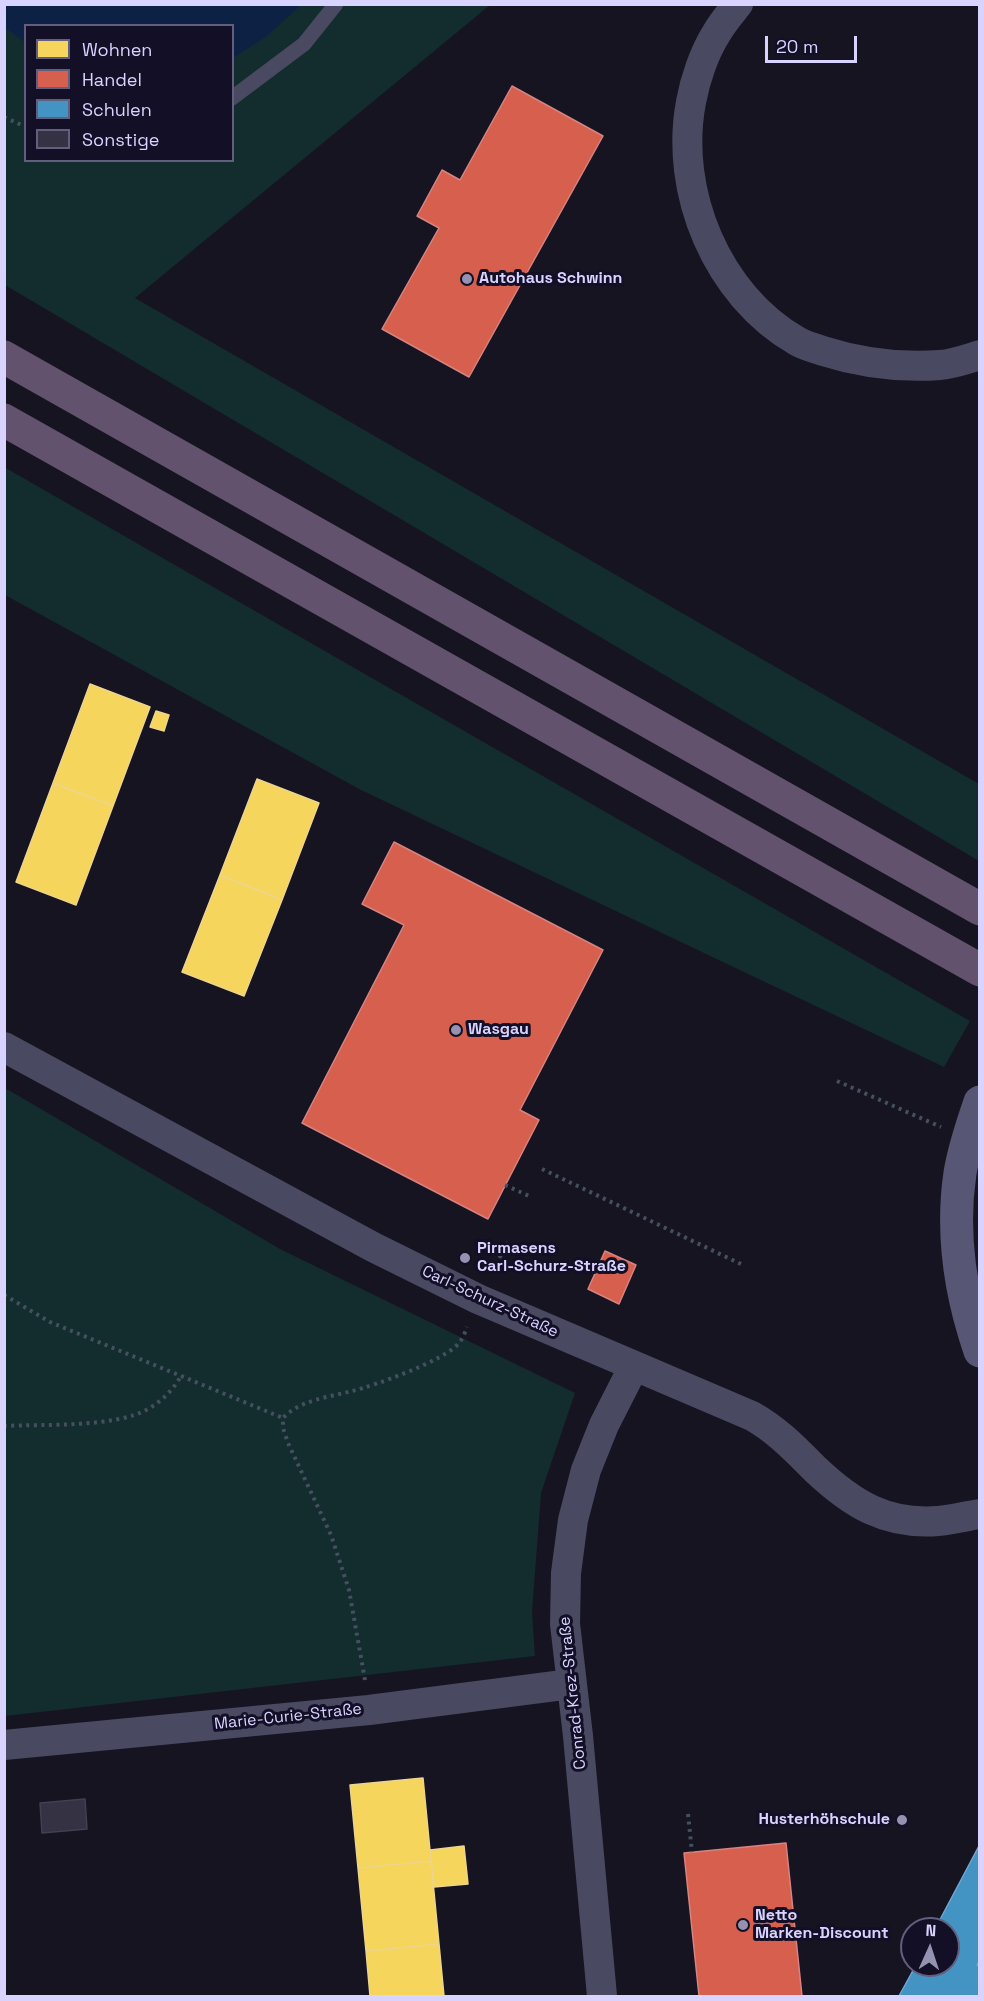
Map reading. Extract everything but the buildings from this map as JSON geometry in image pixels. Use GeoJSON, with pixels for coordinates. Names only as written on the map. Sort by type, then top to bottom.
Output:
{"type":"FeatureCollection","features":[{"type":"Feature","properties":{"kind":"highway"},"geometry":{"type":"LineString","coordinates":[[4,357],[980,909]]}},
{"type":"Feature","properties":{"kind":"highway"},"geometry":{"type":"LineString","coordinates":[[4,420],[975,968]]}},
{"type":"Feature","properties":{"kind":"main road"},"geometry":{"type":"LineString","coordinates":[[980,1102],[960,1172],[957,1208],[957,1249],[967,1310],[980,1351]]}},
{"type":"Feature","properties":{"kind":"street"},"geometry":{"type":"LineString","coordinates":[[738,4],[716,34],[702,65],[691,102],[686,150],[693,197],[709,243],[733,284],[764,318],[799,342],[842,357],[892,366],[942,365],[980,355]]}},
{"type":"Feature","properties":{"kind":"street","name":"Carl-Schurz-Straße"},"geometry":{"type":"LineString","coordinates":[[4,1047],[353,1236],[478,1299],[732,1406],[771,1427],[838,1490],[857,1504],[880,1514],[907,1520],[939,1521],[980,1515]]}},
{"type":"Feature","properties":{"kind":"street","name":"Conrad-Krez-Straße"},"geometry":{"type":"LineString","coordinates":[[602,1996],[565,1624],[566,1574],[573,1520],[586,1470],[604,1425],[634,1366]]}},
{"type":"Feature","properties":{"kind":"street","name":"Marie-Curie-Straße"},"geometry":{"type":"LineString","coordinates":[[4,1745],[369,1710],[571,1684]]}},
{"type":"Feature","properties":{"kind":"lane"},"geometry":{"type":"LineString","coordinates":[[234,96],[304,44],[336,4]]}},
{"type":"Feature","properties":{"kind":"path"},"geometry":{"type":"LineString","coordinates":[[4,117],[24,126]]}},
{"type":"Feature","properties":{"kind":"path"},"geometry":{"type":"LineString","coordinates":[[837,1081],[968,1139]]}},
{"type":"Feature","properties":{"kind":"path"},"geometry":{"type":"LineString","coordinates":[[542,1169],[745,1266]]}},
{"type":"Feature","properties":{"kind":"path"},"geometry":{"type":"LineString","coordinates":[[505,1185],[529,1196]]}},
{"type":"Feature","properties":{"kind":"path"},"geometry":{"type":"LineString","coordinates":[[494,1268],[509,1240]]}},
{"type":"Feature","properties":{"kind":"path"},"geometry":{"type":"LineString","coordinates":[[4,1295],[50,1322],[283,1418]]}},
{"type":"Feature","properties":{"kind":"path"},"geometry":{"type":"LineString","coordinates":[[369,1710],[360,1646],[348,1590],[331,1535],[288,1443],[283,1428],[283,1418],[290,1410],[303,1404],[369,1387],[437,1359],[458,1345],[478,1299]]}},
{"type":"Feature","properties":{"kind":"path"},"geometry":{"type":"LineString","coordinates":[[4,1426],[125,1418],[147,1410],[163,1399],[181,1376]]}},
{"type":"Feature","properties":{"kind":"path"},"geometry":{"type":"LineString","coordinates":[[688,1814],[692,1852]]}},
{"type":"Feature","properties":{"kind":"green space"},"geometry":{"type":"Polygon","coordinates":[[[4,5],[490,5],[135,298],[979,784],[979,861],[5,285],[4,5]]]}},
{"type":"Feature","properties":{"kind":"green space"},"geometry":{"type":"Polygon","coordinates":[[[4,467],[970,1021],[944,1067],[361,790],[5,595],[4,467]]]}},
{"type":"Feature","properties":{"kind":"green space"},"geometry":{"type":"Polygon","coordinates":[[[5,1088],[280,1249],[575,1393],[541,1493],[532,1612],[535,1656],[5,1716],[5,1088]]]}},
{"type":"Feature","properties":{"kind":"water"},"geometry":{"type":"Polygon","coordinates":[[[5,4],[301,5],[267,36],[234,57],[234,24],[24,24],[24,41],[5,28],[5,4]]]}},
{"type":"Feature","properties":{"kind":"place","name":"Autohaus Schwinn"},"geometry":{"type":"Point","coordinates":[467,279]}},
{"type":"Feature","properties":{"kind":"place","name":"Wasgau"},"geometry":{"type":"Point","coordinates":[456,1030]}},
{"type":"Feature","properties":{"kind":"place","name":"Pirmasens Carl-Schurz-Straße"},"geometry":{"type":"Point","coordinates":[465,1258]}},
{"type":"Feature","properties":{"kind":"place","name":"Husterhöhschule"},"geometry":{"type":"Point","coordinates":[902,1820]}},
{"type":"Feature","properties":{"kind":"place","name":"Netto Marken-Discount"},"geometry":{"type":"Point","coordinates":[743,1925]}}]}
